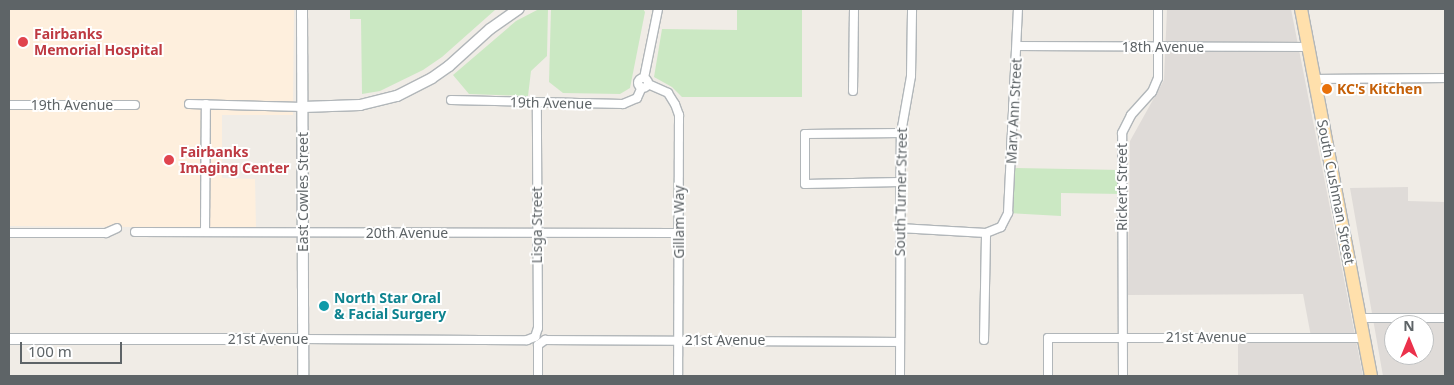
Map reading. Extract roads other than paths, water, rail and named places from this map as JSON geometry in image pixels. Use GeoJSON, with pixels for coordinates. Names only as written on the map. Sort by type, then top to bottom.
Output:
{"type":"FeatureCollection","features":[{"type":"Feature","properties":{"kind":"main road","name":"South Cushman Street"},"geometry":{"type":"LineString","coordinates":[[1300,9],[1371,376]]}},
{"type":"Feature","properties":{"kind":"street","name":"East Cowles Street"},"geometry":{"type":"LineString","coordinates":[[302,9],[303,376]]}},
{"type":"Feature","properties":{"kind":"street"},"geometry":{"type":"LineString","coordinates":[[189,104],[303,107],[360,105],[397,96],[443,70],[490,29],[518,9]]}},
{"type":"Feature","properties":{"kind":"street"},"geometry":{"type":"LineString","coordinates":[[645,83],[658,9]]}},
{"type":"Feature","properties":{"kind":"street"},"geometry":{"type":"LineString","coordinates":[[853,91],[854,9]]}},
{"type":"Feature","properties":{"kind":"street","name":"South Turner Street"},"geometry":{"type":"LineString","coordinates":[[900,376],[899,228],[901,133],[911,76],[912,9]]}},
{"type":"Feature","properties":{"kind":"street","name":"Mary Ann Street"},"geometry":{"type":"LineString","coordinates":[[986,233],[1001,227],[1008,213],[1018,46],[1018,9]]}},
{"type":"Feature","properties":{"kind":"street","name":"Rickert Street"},"geometry":{"type":"LineString","coordinates":[[1123,376],[1122,133],[1131,115],[1152,92],[1158,78],[1158,9]]}},
{"type":"Feature","properties":{"kind":"street","name":"18th Avenue"},"geometry":{"type":"LineString","coordinates":[[1018,46],[1308,47]]}},
{"type":"Feature","properties":{"kind":"street"},"geometry":{"type":"LineString","coordinates":[[1314,79],[1445,78]]}},
{"type":"Feature","properties":{"kind":"street","name":"19th Avenue"},"geometry":{"type":"LineString","coordinates":[[451,100],[537,104],[626,104],[637,98],[645,83]]}},
{"type":"Feature","properties":{"kind":"street","name":"Gillam Way"},"geometry":{"type":"LineString","coordinates":[[645,83],[661,88],[668,93],[679,115],[678,376]]}},
{"type":"Feature","properties":{"kind":"street"},"geometry":{"type":"LineString","coordinates":[[205,232],[206,104]]}},
{"type":"Feature","properties":{"kind":"street","name":"Lisga Street"},"geometry":{"type":"LineString","coordinates":[[527,340],[535,337],[538,328],[537,104]]}},
{"type":"Feature","properties":{"kind":"street","name":"19th Avenue"},"geometry":{"type":"LineString","coordinates":[[9,105],[135,105]]}},
{"type":"Feature","properties":{"kind":"street"},"geometry":{"type":"LineString","coordinates":[[900,182],[805,184],[805,134],[901,133]]}},
{"type":"Feature","properties":{"kind":"street"},"geometry":{"type":"LineString","coordinates":[[9,234],[106,233],[117,228]]}},
{"type":"Feature","properties":{"kind":"street"},"geometry":{"type":"LineString","coordinates":[[899,228],[986,233],[984,340]]}},
{"type":"Feature","properties":{"kind":"street","name":"20th Avenue"},"geometry":{"type":"LineString","coordinates":[[135,232],[679,233]]}},
{"type":"Feature","properties":{"kind":"street"},"geometry":{"type":"LineString","coordinates":[[1360,318],[1445,318]]}},
{"type":"Feature","properties":{"kind":"street","name":"21st Avenue"},"geometry":{"type":"LineString","coordinates":[[1048,376],[1048,338],[1364,338]]}},
{"type":"Feature","properties":{"kind":"street","name":"21st Avenue"},"geometry":{"type":"LineString","coordinates":[[9,339],[527,340]]}},
{"type":"Feature","properties":{"kind":"street","name":"21st Avenue"},"geometry":{"type":"LineString","coordinates":[[538,376],[538,345],[541,342],[550,340],[900,342]]}},
{"type":"Feature","properties":{"kind":"place","name":"Fairbanks Memorial Hospital"},"geometry":{"type":"Point","coordinates":[23,42]}},
{"type":"Feature","properties":{"kind":"place","name":"KC's Kitchen"},"geometry":{"type":"Point","coordinates":[1327,89]}},
{"type":"Feature","properties":{"kind":"place","name":"Fairbanks Imaging Center"},"geometry":{"type":"Point","coordinates":[169,160]}},
{"type":"Feature","properties":{"kind":"place","name":"North Star Oral & Facial Surgery"},"geometry":{"type":"Point","coordinates":[324,306]}}]}
